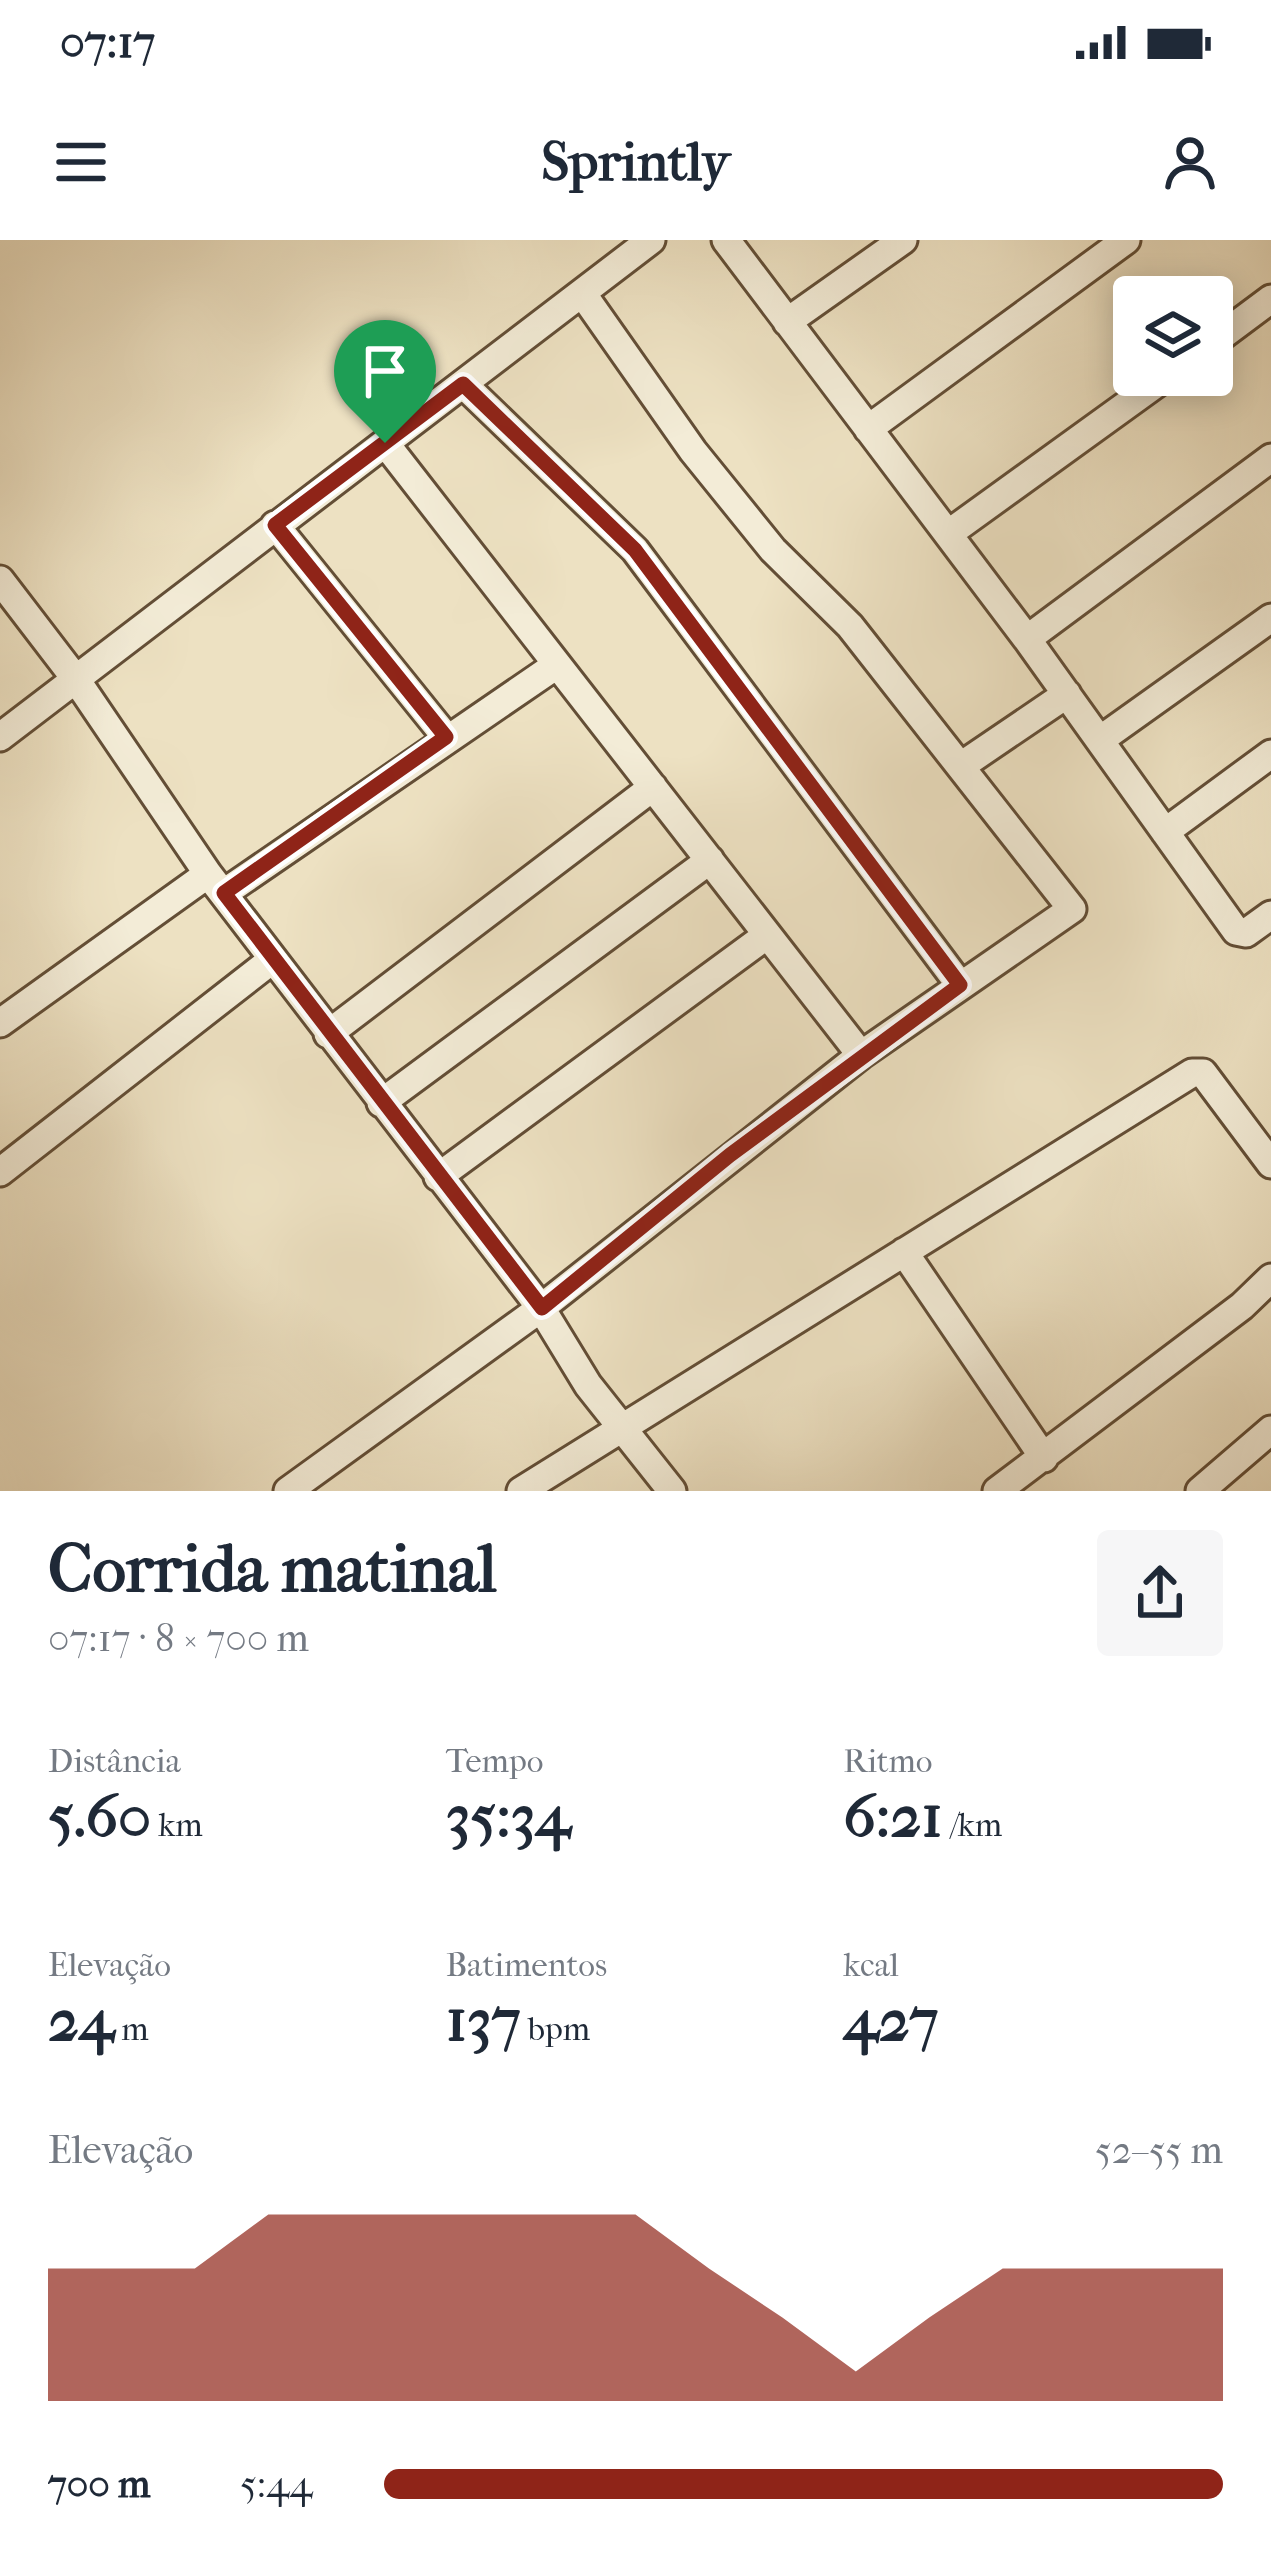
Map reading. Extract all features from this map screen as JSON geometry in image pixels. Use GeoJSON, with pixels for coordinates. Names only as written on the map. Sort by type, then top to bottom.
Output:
{"type":"FeatureCollection","features":[{"type":"Feature","properties":{"kind":"street"},"geometry":{"type":"LineString","coordinates":[[0,737],[651,240]]}},
{"type":"Feature","properties":{"kind":"street"},"geometry":{"type":"LineString","coordinates":[[726,240],[1027,639],[1240,935],[1271,915]]}},
{"type":"Feature","properties":{"kind":"street"},"geometry":{"type":"LineString","coordinates":[[788,322],[903,240]]}},
{"type":"Feature","properties":{"kind":"street"},"geometry":{"type":"LineString","coordinates":[[868,429],[1126,240]]}},
{"type":"Feature","properties":{"kind":"street"},"geometry":{"type":"LineString","coordinates":[[288,1491],[542,1308],[861,1054],[1072,909],[850,626],[773,550],[693,451],[582,292]]}},
{"type":"Feature","properties":{"kind":"street"},"geometry":{"type":"LineString","coordinates":[[1233,327],[1271,299]]}},
{"type":"Feature","properties":{"kind":"street"},"geometry":{"type":"LineString","coordinates":[[463,384],[635,550],[960,985]]}},
{"type":"Feature","properties":{"kind":"street"},"geometry":{"type":"LineString","coordinates":[[948,534],[1139,396]]}},
{"type":"Feature","properties":{"kind":"street"},"geometry":{"type":"LineString","coordinates":[[385,443],[861,1054]]}},
{"type":"Feature","properties":{"kind":"street"},"geometry":{"type":"LineString","coordinates":[[1027,639],[1271,458]]}},
{"type":"Feature","properties":{"kind":"street"},"geometry":{"type":"LineString","coordinates":[[275,525],[446,737]]}},
{"type":"Feature","properties":{"kind":"street"},"geometry":{"type":"LineString","coordinates":[[0,580],[75,678],[216,883],[542,1308],[620,1427],[672,1491]]}},
{"type":"Feature","properties":{"kind":"street"},"geometry":{"type":"LineString","coordinates":[[1100,740],[1271,618]]}},
{"type":"Feature","properties":{"kind":"street"},"geometry":{"type":"LineString","coordinates":[[0,1023],[555,666]]}},
{"type":"Feature","properties":{"kind":"street"},"geometry":{"type":"LineString","coordinates":[[961,766],[1067,694]]}},
{"type":"Feature","properties":{"kind":"street"},"geometry":{"type":"LineString","coordinates":[[1166,832],[1271,754]]}},
{"type":"Feature","properties":{"kind":"street"},"geometry":{"type":"LineString","coordinates":[[328,1034],[653,787]]}},
{"type":"Feature","properties":{"kind":"street"},"geometry":{"type":"LineString","coordinates":[[381,1103],[710,860]]}},
{"type":"Feature","properties":{"kind":"street"},"geometry":{"type":"LineString","coordinates":[[438,1177],[767,934]]}},
{"type":"Feature","properties":{"kind":"street"},"geometry":{"type":"LineString","coordinates":[[0,1172],[273,959]]}},
{"type":"Feature","properties":{"kind":"street"},"geometry":{"type":"LineString","coordinates":[[521,1491],[1192,1072],[1203,1073],[1271,1164]]}},
{"type":"Feature","properties":{"kind":"street"},"geometry":{"type":"LineString","coordinates":[[904,1252],[1044,1458]]}},
{"type":"Feature","properties":{"kind":"street"},"geometry":{"type":"LineString","coordinates":[[997,1491],[1271,1278]]}},
{"type":"Feature","properties":{"kind":"street"},"geometry":{"type":"LineString","coordinates":[[1199,1491],[1271,1430]]}},
{"type":"Feature","properties":{"kind":"route"},"geometry":{"type":"LineString","coordinates":[[463,384],[635,550],[960,985],[730,1155],[542,1308],[224,893],[446,737],[275,525],[385,443],[463,384]]}}]}
